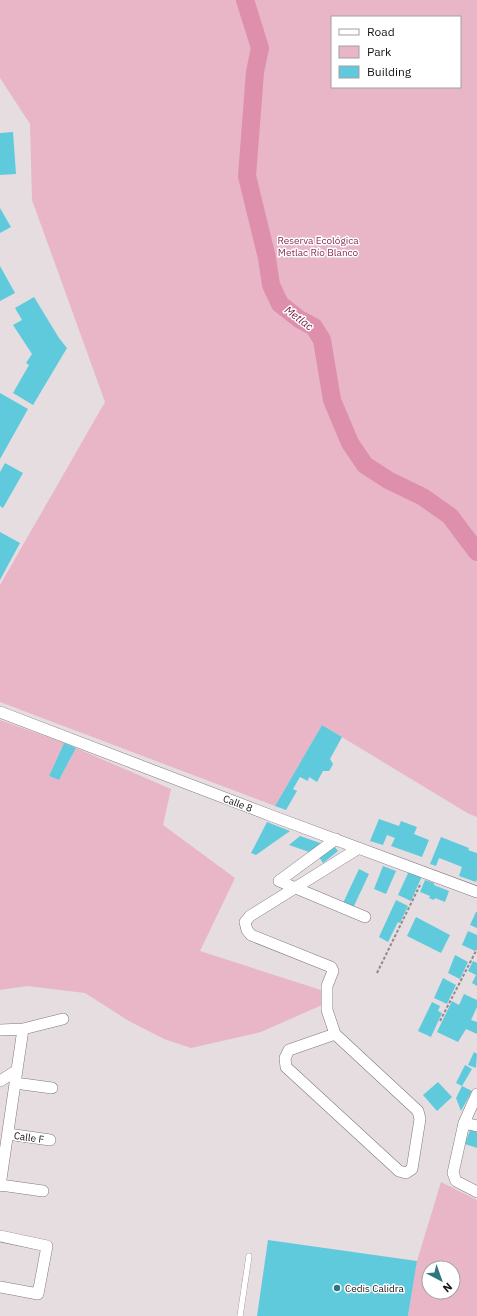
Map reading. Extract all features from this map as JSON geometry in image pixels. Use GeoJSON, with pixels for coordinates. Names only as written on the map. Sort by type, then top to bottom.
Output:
{"type":"FeatureCollection","features":[{"type":"Feature","properties":{"kind":"street","name":"Calle 8"},"geometry":{"type":"LineString","coordinates":[[0,712],[477,892]]}},
{"type":"Feature","properties":{"kind":"street"},"geometry":{"type":"LineString","coordinates":[[336,839],[278,881],[365,917]]}},
{"type":"Feature","properties":{"kind":"street"},"geometry":{"type":"LineString","coordinates":[[335,1034],[289,1050],[284,1058],[286,1067],[399,1171],[406,1173],[412,1169],[420,1119],[418,1111],[335,1034],[326,1010],[327,986],[333,971],[331,967],[251,935],[247,930],[245,922],[250,916],[359,848]]}},
{"type":"Feature","properties":{"kind":"street"},"geometry":{"type":"LineString","coordinates":[[0,1030],[23,1029],[63,1019]]}},
{"type":"Feature","properties":{"kind":"street"},"geometry":{"type":"LineString","coordinates":[[23,1029],[0,1186],[43,1191]]}},
{"type":"Feature","properties":{"kind":"street"},"geometry":{"type":"LineString","coordinates":[[0,1081],[16,1071]]}},
{"type":"Feature","properties":{"kind":"street"},"geometry":{"type":"LineString","coordinates":[[15,1083],[52,1088]]}},
{"type":"Feature","properties":{"kind":"street"},"geometry":{"type":"LineString","coordinates":[[477,1094],[464,1123],[453,1173],[456,1181],[477,1192]]}},
{"type":"Feature","properties":{"kind":"street"},"geometry":{"type":"LineString","coordinates":[[464,1123],[477,1126]]}},
{"type":"Feature","properties":{"kind":"street","name":"Calle F"},"geometry":{"type":"LineString","coordinates":[[8,1134],[50,1140]]}},
{"type":"Feature","properties":{"kind":"street"},"geometry":{"type":"LineString","coordinates":[[0,1236],[47,1246],[38,1294],[0,1287]]}},
{"type":"Feature","properties":{"kind":"lane"},"geometry":{"type":"LineString","coordinates":[[240,1316],[249,1256]]}},
{"type":"Feature","properties":{"kind":"path"},"geometry":{"type":"LineString","coordinates":[[377,973],[426,873]]}},
{"type":"Feature","properties":{"kind":"path"},"geometry":{"type":"LineString","coordinates":[[440,1021],[477,949]]}},
{"type":"Feature","properties":{"kind":"green space","name":"Reserva Ecológica Metlac Río Blanco"},"geometry":{"type":"Polygon","coordinates":[[[0,0],[477,0],[477,817],[469,814],[322,725],[275,806],[0,702],[0,585],[105,402],[32,200],[30,124],[0,78],[0,0]]]}},
{"type":"Feature","properties":{"kind":"green space"},"geometry":{"type":"Polygon","coordinates":[[[0,720],[64,743],[49,776],[59,780],[76,748],[171,789],[163,825],[235,878],[200,951],[324,991],[322,1005],[261,1032],[191,1048],[164,1039],[129,1021],[85,993],[27,986],[0,990],[0,720]]]}},
{"type":"Feature","properties":{"kind":"green space"},"geometry":{"type":"Polygon","coordinates":[[[441,1182],[477,1200],[477,1316],[408,1316],[417,1261],[441,1182]]]}},
{"type":"Feature","properties":{"kind":"building"},"geometry":{"type":"Polygon","coordinates":[[[13,132],[16,174],[0,175],[0,133],[13,132]]]}},
{"type":"Feature","properties":{"kind":"building"},"geometry":{"type":"Polygon","coordinates":[[[0,208],[11,227],[0,233],[0,208]]]}},
{"type":"Feature","properties":{"kind":"building"},"geometry":{"type":"Polygon","coordinates":[[[0,266],[15,293],[0,301],[0,266]]]}},
{"type":"Feature","properties":{"kind":"building"},"geometry":{"type":"Polygon","coordinates":[[[34,297],[59,338],[67,348],[33,405],[13,393],[29,365],[26,363],[32,354],[13,325],[22,320],[15,308],[34,297]]]}},
{"type":"Feature","properties":{"kind":"building"},"geometry":{"type":"Polygon","coordinates":[[[0,393],[28,409],[0,459],[0,393]]]}},
{"type":"Feature","properties":{"kind":"building"},"geometry":{"type":"Polygon","coordinates":[[[5,463],[23,473],[3,508],[0,506],[0,472],[5,463]]]}},
{"type":"Feature","properties":{"kind":"building"},"geometry":{"type":"Polygon","coordinates":[[[0,532],[20,543],[0,580],[0,532]]]}},
{"type":"Feature","properties":{"kind":"building"},"geometry":{"type":"Polygon","coordinates":[[[322,725],[342,737],[330,759],[333,764],[331,768],[329,771],[323,771],[317,782],[309,777],[308,781],[300,777],[293,789],[297,791],[286,810],[275,806],[322,725]]]}},
{"type":"Feature","properties":{"kind":"building"},"geometry":{"type":"Polygon","coordinates":[[[64,743],[76,748],[59,780],[49,776],[64,743]]]}},
{"type":"Feature","properties":{"kind":"building"},"geometry":{"type":"Polygon","coordinates":[[[379,819],[399,826],[401,821],[417,827],[414,834],[429,840],[422,857],[391,846],[395,838],[387,835],[383,845],[370,841],[379,819]]]}},
{"type":"Feature","properties":{"kind":"building"},"geometry":{"type":"Polygon","coordinates":[[[267,822],[290,831],[256,855],[251,853],[267,822]]]}},
{"type":"Feature","properties":{"kind":"building"},"geometry":{"type":"Polygon","coordinates":[[[300,836],[323,844],[312,853],[289,845],[300,836]]]}},
{"type":"Feature","properties":{"kind":"building"},"geometry":{"type":"Polygon","coordinates":[[[441,837],[469,848],[468,850],[477,853],[476,882],[459,876],[462,867],[452,863],[439,858],[436,866],[430,864],[441,837]]]}},
{"type":"Feature","properties":{"kind":"building"},"geometry":{"type":"Polygon","coordinates":[[[334,846],[338,851],[323,863],[319,857],[334,846]]]}},
{"type":"Feature","properties":{"kind":"building"},"geometry":{"type":"Polygon","coordinates":[[[383,866],[396,871],[386,894],[374,889],[383,866]]]}},
{"type":"Feature","properties":{"kind":"building"},"geometry":{"type":"Polygon","coordinates":[[[359,869],[369,874],[353,908],[343,903],[359,869]]]}},
{"type":"Feature","properties":{"kind":"building"},"geometry":{"type":"Polygon","coordinates":[[[409,871],[422,876],[411,901],[398,895],[409,871]]]}},
{"type":"Feature","properties":{"kind":"building"},"geometry":{"type":"Polygon","coordinates":[[[425,880],[449,891],[445,902],[435,898],[434,900],[429,898],[430,896],[420,892],[425,880]]]}},
{"type":"Feature","properties":{"kind":"building"},"geometry":{"type":"Polygon","coordinates":[[[396,900],[408,906],[400,923],[398,922],[388,942],[379,937],[396,900]]]}},
{"type":"Feature","properties":{"kind":"building"},"geometry":{"type":"Polygon","coordinates":[[[477,912],[477,928],[470,925],[477,912]]]}},
{"type":"Feature","properties":{"kind":"building"},"geometry":{"type":"Polygon","coordinates":[[[416,917],[450,935],[441,953],[407,936],[416,917]]]}},
{"type":"Feature","properties":{"kind":"building"},"geometry":{"type":"Polygon","coordinates":[[[468,931],[477,935],[477,948],[475,951],[462,945],[468,931]]]}},
{"type":"Feature","properties":{"kind":"building"},"geometry":{"type":"Polygon","coordinates":[[[455,955],[468,962],[460,979],[448,973],[455,955]]]}},
{"type":"Feature","properties":{"kind":"building"},"geometry":{"type":"Polygon","coordinates":[[[473,961],[477,963],[477,986],[472,983],[476,975],[468,971],[473,961]]]}},
{"type":"Feature","properties":{"kind":"building"},"geometry":{"type":"Polygon","coordinates":[[[443,978],[456,985],[447,1004],[434,998],[443,978]]]}},
{"type":"Feature","properties":{"kind":"building"},"geometry":{"type":"Polygon","coordinates":[[[464,994],[477,1000],[477,1007],[471,1020],[477,1022],[477,1034],[466,1029],[458,1042],[437,1032],[452,1001],[459,1005],[464,994]]]}},
{"type":"Feature","properties":{"kind":"building"},"geometry":{"type":"Polygon","coordinates":[[[432,1002],[440,1006],[438,1011],[442,1013],[431,1037],[418,1031],[432,1002]]]}},
{"type":"Feature","properties":{"kind":"building"},"geometry":{"type":"Polygon","coordinates":[[[474,1052],[477,1054],[476,1068],[468,1065],[474,1052]]]}},
{"type":"Feature","properties":{"kind":"building"},"geometry":{"type":"Polygon","coordinates":[[[465,1065],[472,1069],[462,1086],[456,1083],[465,1065]]]}},
{"type":"Feature","properties":{"kind":"building"},"geometry":{"type":"Polygon","coordinates":[[[438,1082],[452,1097],[437,1111],[423,1095],[438,1082]]]}},
{"type":"Feature","properties":{"kind":"building"},"geometry":{"type":"Polygon","coordinates":[[[462,1086],[472,1091],[461,1111],[456,1098],[462,1086]]]}},
{"type":"Feature","properties":{"kind":"building"},"geometry":{"type":"Polygon","coordinates":[[[470,1130],[477,1132],[477,1148],[465,1144],[470,1130]]]}},
{"type":"Feature","properties":{"kind":"building","name":"Cedis Calidra"},"geometry":{"type":"Polygon","coordinates":[[[268,1240],[417,1261],[408,1316],[257,1316],[268,1240]]]}},
{"type":"Feature","properties":{"kind":"waterway","name":"Metlac"},"geometry":{"type":"LineString","coordinates":[[245,0],[260,48],[255,72],[247,176],[267,258],[271,285],[280,304],[299,319],[314,327],[322,340],[332,400],[350,443],[365,465],[388,480],[423,497],[450,516],[477,552]]}},
{"type":"Feature","properties":{"kind":"place","name":"Cedis Calidra"},"geometry":{"type":"Point","coordinates":[337,1288]}}]}
